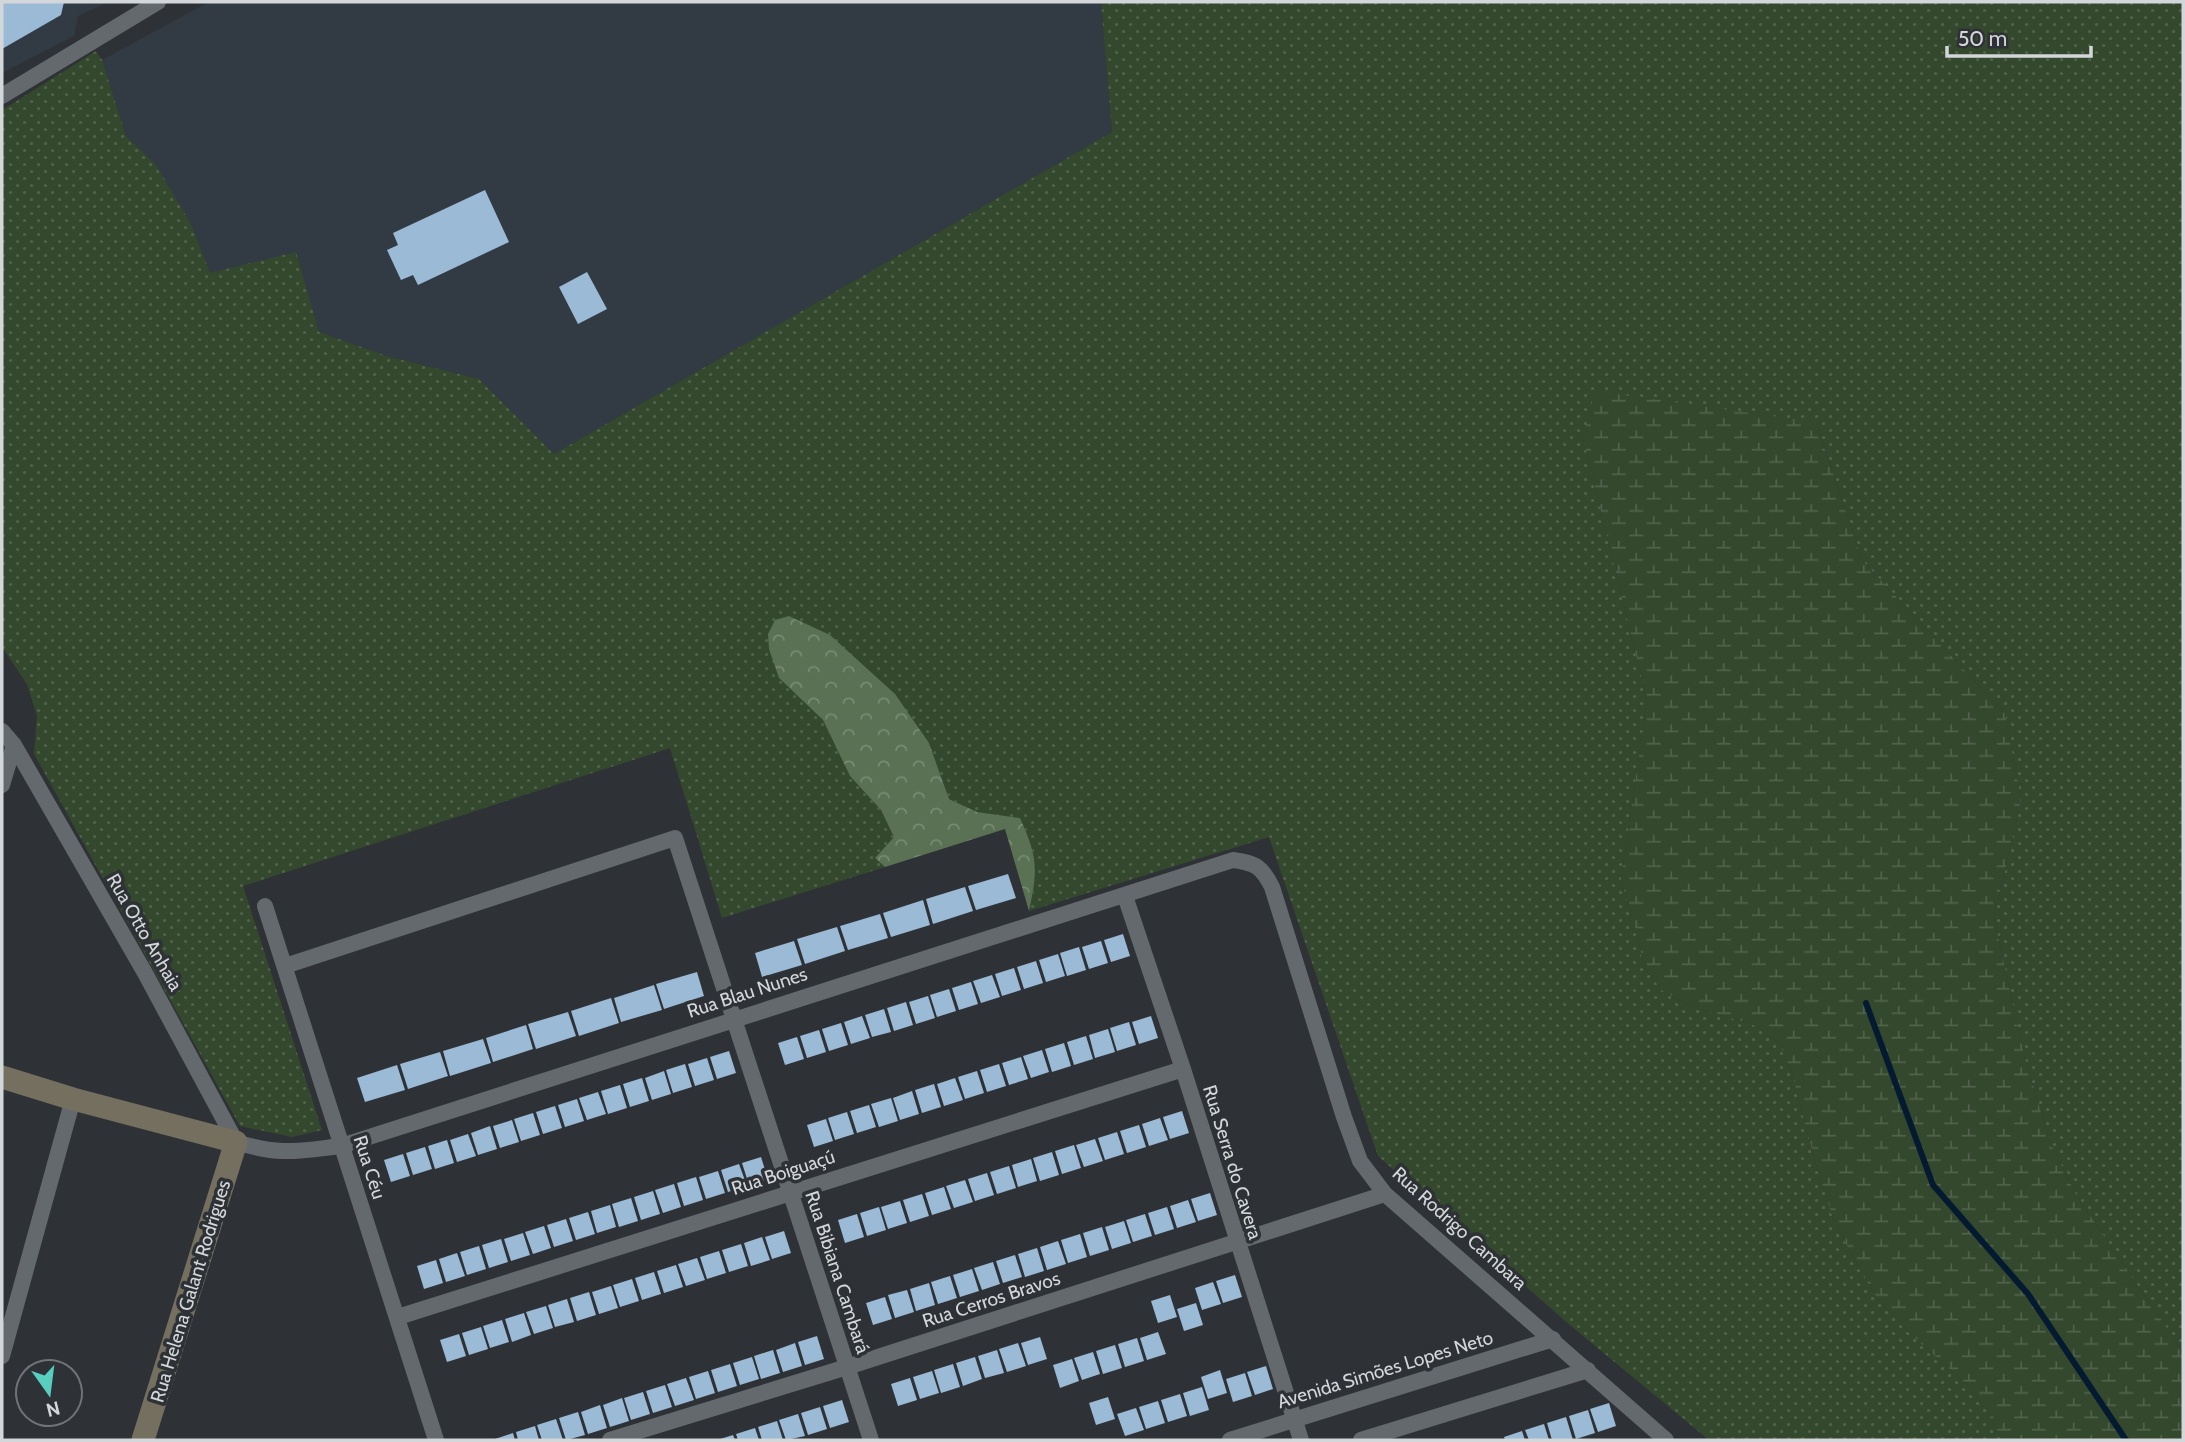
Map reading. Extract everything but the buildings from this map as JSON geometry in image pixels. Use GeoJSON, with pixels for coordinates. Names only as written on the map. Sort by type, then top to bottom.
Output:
{"type":"FeatureCollection","features":[{"type":"Feature","properties":{"kind":"street"},"geometry":{"type":"LineString","coordinates":[[2,96],[158,2]]}},
{"type":"Feature","properties":{"kind":"street","name":"Rua Otto Anhaia"},"geometry":{"type":"LineString","coordinates":[[2,731],[13,745],[145,973],[236,1142]]}},
{"type":"Feature","properties":{"kind":"street"},"geometry":{"type":"LineString","coordinates":[[2,785],[13,745]]}},
{"type":"Feature","properties":{"kind":"street","name":"Rua Bibiana Cambará"},"geometry":{"type":"LineString","coordinates":[[285,966],[675,838],[871,1440]]}},
{"type":"Feature","properties":{"kind":"street","name":"Rua Blau Nunes"},"geometry":{"type":"LineString","coordinates":[[236,1142],[284,1153],[341,1146],[1233,860],[1252,862],[1266,874]]}},
{"type":"Feature","properties":{"kind":"street","name":"Rua Rodrigo Cambara"},"geometry":{"type":"LineString","coordinates":[[1266,874],[1360,1161],[1385,1194],[1666,1440]]}},
{"type":"Feature","properties":{"kind":"street","name":"Rua Serra do Cavera"},"geometry":{"type":"LineString","coordinates":[[1125,896],[1301,1440]]}},
{"type":"Feature","properties":{"kind":"street","name":"Rua Céu"},"geometry":{"type":"LineString","coordinates":[[264,906],[436,1440]]}},
{"type":"Feature","properties":{"kind":"street","name":"Rua Boiguaçú"},"geometry":{"type":"LineString","coordinates":[[398,1317],[1183,1069]]}},
{"type":"Feature","properties":{"kind":"street"},"geometry":{"type":"LineString","coordinates":[[2,1077],[73,1099],[236,1142]]}},
{"type":"Feature","properties":{"kind":"street"},"geometry":{"type":"LineString","coordinates":[[2,1356],[73,1099]]}},
{"type":"Feature","properties":{"kind":"street","name":"Rua Helena Galant Rodrigues"},"geometry":{"type":"LineString","coordinates":[[143,1440],[236,1142]]}},
{"type":"Feature","properties":{"kind":"street","name":"Rua Cerros Bravos"},"geometry":{"type":"LineString","coordinates":[[610,1440],[847,1367],[1385,1194]]}},
{"type":"Feature","properties":{"kind":"street","name":"Avenida Simões Lopes Neto"},"geometry":{"type":"LineString","coordinates":[[1230,1440],[1553,1339]]}},
{"type":"Feature","properties":{"kind":"street"},"geometry":{"type":"LineString","coordinates":[[1361,1440],[1588,1370]]}},
{"type":"Feature","properties":{"kind":"shaded area"},"geometry":{"type":"Polygon","coordinates":[[[2,2],[108,2],[78,16],[74,36],[2,73],[2,2]]]}},
{"type":"Feature","properties":{"kind":"shaded area"},"geometry":{"type":"Polygon","coordinates":[[[209,2],[1101,2],[1112,132],[554,454],[479,379],[387,356],[319,332],[210,273],[192,226],[156,166],[126,136],[102,60],[209,2]]]}},
{"type":"Feature","properties":{"kind":"green space"},"geometry":{"type":"Polygon","coordinates":[[[1101,2],[2183,2],[2183,1352],[2076,1195],[2050,1142],[2025,1059],[1994,918],[2021,800],[2005,714],[1862,560],[1816,422],[1583,438],[1647,700],[1621,880],[1638,937],[1643,967],[1663,991],[1692,1007],[1752,1024],[1778,1042],[1791,1070],[1834,1221],[1862,1274],[1878,1299],[1920,1343],[1967,1384],[1985,1408],[2003,1440],[1709,1440],[1565,1321],[1378,1156],[1269,837],[1029,911],[1035,864],[1020,818],[977,812],[949,799],[929,743],[779,678],[823,720],[850,776],[881,810],[894,837],[875,858],[885,867],[722,918],[670,748],[243,886],[322,1130],[292,1137],[240,1126],[34,754],[37,716],[27,684],[2,647],[2,110],[96,51],[102,60],[126,136],[156,165],[192,226],[210,273],[296,252],[319,332],[387,356],[479,379],[554,454],[1112,132],[1101,2]]]}},
{"type":"Feature","properties":{"kind":"green space"},"geometry":{"type":"Polygon","coordinates":[[[1595,391],[1816,422],[1862,560],[2005,714],[2021,800],[1994,918],[2025,1059],[2050,1142],[2076,1195],[2183,1352],[2183,1440],[2003,1440],[1985,1408],[1967,1384],[1920,1343],[1878,1299],[1862,1274],[1834,1221],[1791,1070],[1778,1042],[1752,1024],[1692,1007],[1663,991],[1643,967],[1638,937],[1621,880],[1647,700],[1583,438],[1595,391]]]}},
{"type":"Feature","properties":{"kind":"green space"},"geometry":{"type":"Polygon","coordinates":[[[789,616],[830,635],[895,694],[929,743],[949,799],[977,812],[1020,818],[1035,864],[1029,911],[1005,829],[885,867],[875,858],[894,837],[881,810],[850,776],[823,720],[779,678],[769,649],[768,634],[775,620],[789,616]]]}},
{"type":"Feature","properties":{"kind":"waterway"},"geometry":{"type":"LineString","coordinates":[[1866,1003],[1933,1185],[2028,1294],[2126,1440]]}}]}
